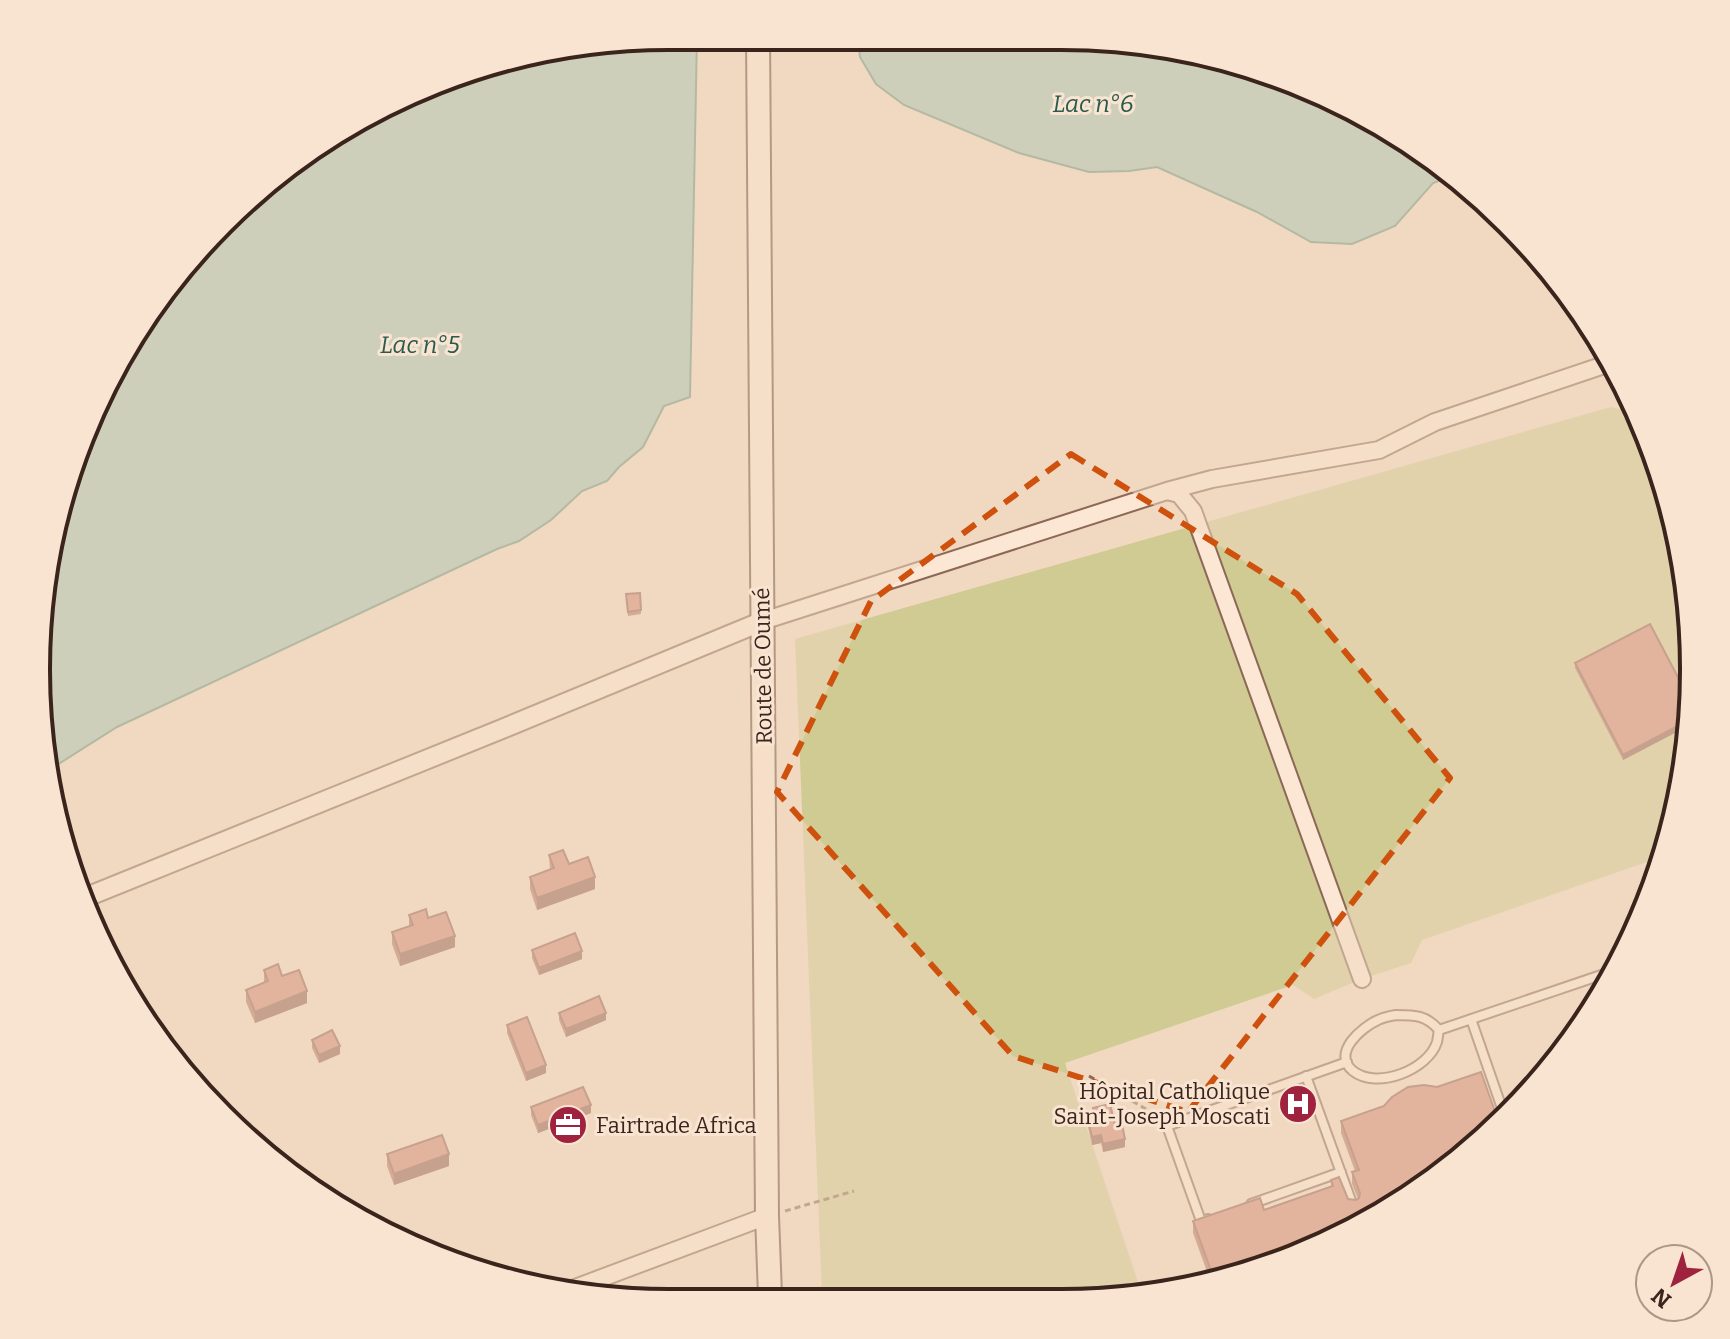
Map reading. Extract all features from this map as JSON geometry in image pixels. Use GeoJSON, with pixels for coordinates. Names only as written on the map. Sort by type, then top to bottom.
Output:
{"type":"FeatureCollection","features":[{"type":"Feature","properties":{"kind":"main road","name":"Route de Oumé"},"geometry":{"type":"LineString","coordinates":[[758,50],[770,1289]]}},
{"type":"Feature","properties":{"kind":"street"},"geometry":{"type":"LineString","coordinates":[[92,895],[763,621],[1167,491],[1212,479],[1379,450],[1435,422],[1600,366]]}},
{"type":"Feature","properties":{"kind":"street"},"geometry":{"type":"LineString","coordinates":[[1167,491],[1179,494],[1193,511],[1362,979]]}},
{"type":"Feature","properties":{"kind":"street"},"geometry":{"type":"LineString","coordinates":[[588,1284],[767,1216]]}},
{"type":"Feature","properties":{"kind":"lane"},"geometry":{"type":"LineString","coordinates":[[1439,1030],[1599,976]]}},
{"type":"Feature","properties":{"kind":"lane"},"geometry":{"type":"LineString","coordinates":[[1396,1015],[1413,1015],[1431,1020],[1439,1030],[1437,1043],[1429,1056],[1400,1075],[1369,1078],[1353,1071],[1347,1062],[1346,1050],[1354,1037],[1379,1020],[1396,1015]]}},
{"type":"Feature","properties":{"kind":"lane"},"geometry":{"type":"LineString","coordinates":[[1471,1019],[1503,1103]]}},
{"type":"Feature","properties":{"kind":"lane"},"geometry":{"type":"LineString","coordinates":[[1215,1216],[1201,1221],[1167,1126],[1347,1062]]}},
{"type":"Feature","properties":{"kind":"lane"},"geometry":{"type":"LineString","coordinates":[[1306,1076],[1353,1206]]}},
{"type":"Feature","properties":{"kind":"lane"},"geometry":{"type":"LineString","coordinates":[[1242,1207],[1341,1172]]}},
{"type":"Feature","properties":{"kind":"path"},"geometry":{"type":"LineString","coordinates":[[1089,1076],[1172,1124]]}},
{"type":"Feature","properties":{"kind":"path"},"geometry":{"type":"LineString","coordinates":[[767,1216],[854,1191]]}},
{"type":"Feature","properties":{"kind":"highlighted area"},"geometry":{"type":"Polygon","coordinates":[[[1071,454],[1297,594],[1450,778],[1188,1112],[1013,1056],[777,792],[871,601],[1071,454]]]}},
{"type":"Feature","properties":{"kind":"shaded area"},"geometry":{"type":"Polygon","coordinates":[[[1611,407],[1622,410],[1633,432],[1659,509],[1668,549],[1679,629],[1679,710],[1675,750],[1649,861],[1422,940],[1411,963],[1314,999],[1293,985],[1065,1063],[1139,1284],[1060,1289],[822,1289],[795,639],[1611,407]]]}},
{"type":"Feature","properties":{"kind":"water","name":"Lac n°5"},"geometry":{"type":"Polygon","coordinates":[[[697,50],[690,397],[664,406],[643,447],[607,481],[582,491],[551,520],[519,541],[117,727],[58,765],[50,670],[51,629],[62,549],[83,470],[114,396],[154,325],[204,261],[261,204],[325,154],[432,97],[509,71],[549,62],[629,51],[697,50]]]}},
{"type":"Feature","properties":{"kind":"water","name":"Lac n°6"},"geometry":{"type":"Polygon","coordinates":[[[859,50],[1060,50],[1101,51],[1181,62],[1221,71],[1298,97],[1370,133],[1441,180],[1433,183],[1395,226],[1352,244],[1311,242],[1257,212],[1157,167],[1089,172],[1019,153],[904,105],[876,84],[860,57],[859,50]]]}},
{"type":"Feature","properties":{"kind":"building"},"geometry":{"type":"Polygon","coordinates":[[[640,593],[641,610],[628,612],[626,594],[640,593]]]}},
{"type":"Feature","properties":{"kind":"building"},"geometry":{"type":"Polygon","coordinates":[[[1650,624],[1680,681],[1677,726],[1623,755],[1575,663],[1650,624]]]}},
{"type":"Feature","properties":{"kind":"building"},"geometry":{"type":"Polygon","coordinates":[[[563,850],[569,864],[588,857],[595,877],[537,898],[530,877],[554,868],[549,855],[563,850]]]}},
{"type":"Feature","properties":{"kind":"building"},"geometry":{"type":"Polygon","coordinates":[[[426,909],[428,918],[446,912],[455,936],[400,954],[392,932],[413,925],[409,915],[426,909]]]}},
{"type":"Feature","properties":{"kind":"building"},"geometry":{"type":"Polygon","coordinates":[[[575,933],[582,951],[539,968],[532,950],[575,933]]]}},
{"type":"Feature","properties":{"kind":"building"},"geometry":{"type":"Polygon","coordinates":[[[278,964],[282,976],[299,970],[307,991],[255,1012],[246,990],[268,981],[264,970],[278,964]]]}},
{"type":"Feature","properties":{"kind":"building"},"geometry":{"type":"Polygon","coordinates":[[[599,996],[606,1013],[566,1029],[559,1013],[599,996]]]}},
{"type":"Feature","properties":{"kind":"building"},"geometry":{"type":"Polygon","coordinates":[[[527,1017],[546,1065],[526,1073],[507,1025],[527,1017]]]}},
{"type":"Feature","properties":{"kind":"building"},"geometry":{"type":"Polygon","coordinates":[[[332,1030],[340,1046],[319,1055],[312,1040],[332,1030]]]}},
{"type":"Feature","properties":{"kind":"building"},"geometry":{"type":"Polygon","coordinates":[[[1481,1072],[1495,1112],[1438,1161],[1370,1206],[1298,1242],[1211,1270],[1193,1221],[1260,1198],[1264,1210],[1333,1186],[1331,1180],[1339,1177],[1348,1199],[1356,1200],[1360,1193],[1352,1172],[1359,1170],[1341,1121],[1384,1106],[1408,1087],[1437,1087],[1481,1072]]]}},
{"type":"Feature","properties":{"kind":"building"},"geometry":{"type":"Polygon","coordinates":[[[583,1087],[591,1105],[538,1125],[531,1107],[583,1087]]]}},
{"type":"Feature","properties":{"kind":"building"},"geometry":{"type":"Polygon","coordinates":[[[1110,1104],[1115,1125],[1122,1124],[1125,1139],[1103,1144],[1101,1135],[1092,1137],[1088,1119],[1095,1117],[1093,1108],[1110,1104]]]}},
{"type":"Feature","properties":{"kind":"building"},"geometry":{"type":"Polygon","coordinates":[[[442,1135],[449,1154],[394,1174],[387,1154],[442,1135]]]}},
{"type":"Feature","properties":{"kind":"place","name":"Hôpital Catholique Saint-Joseph Moscati"},"geometry":{"type":"Point","coordinates":[1298,1104]}},
{"type":"Feature","properties":{"kind":"place","name":"Fairtrade Africa"},"geometry":{"type":"Point","coordinates":[568,1125]}}]}
